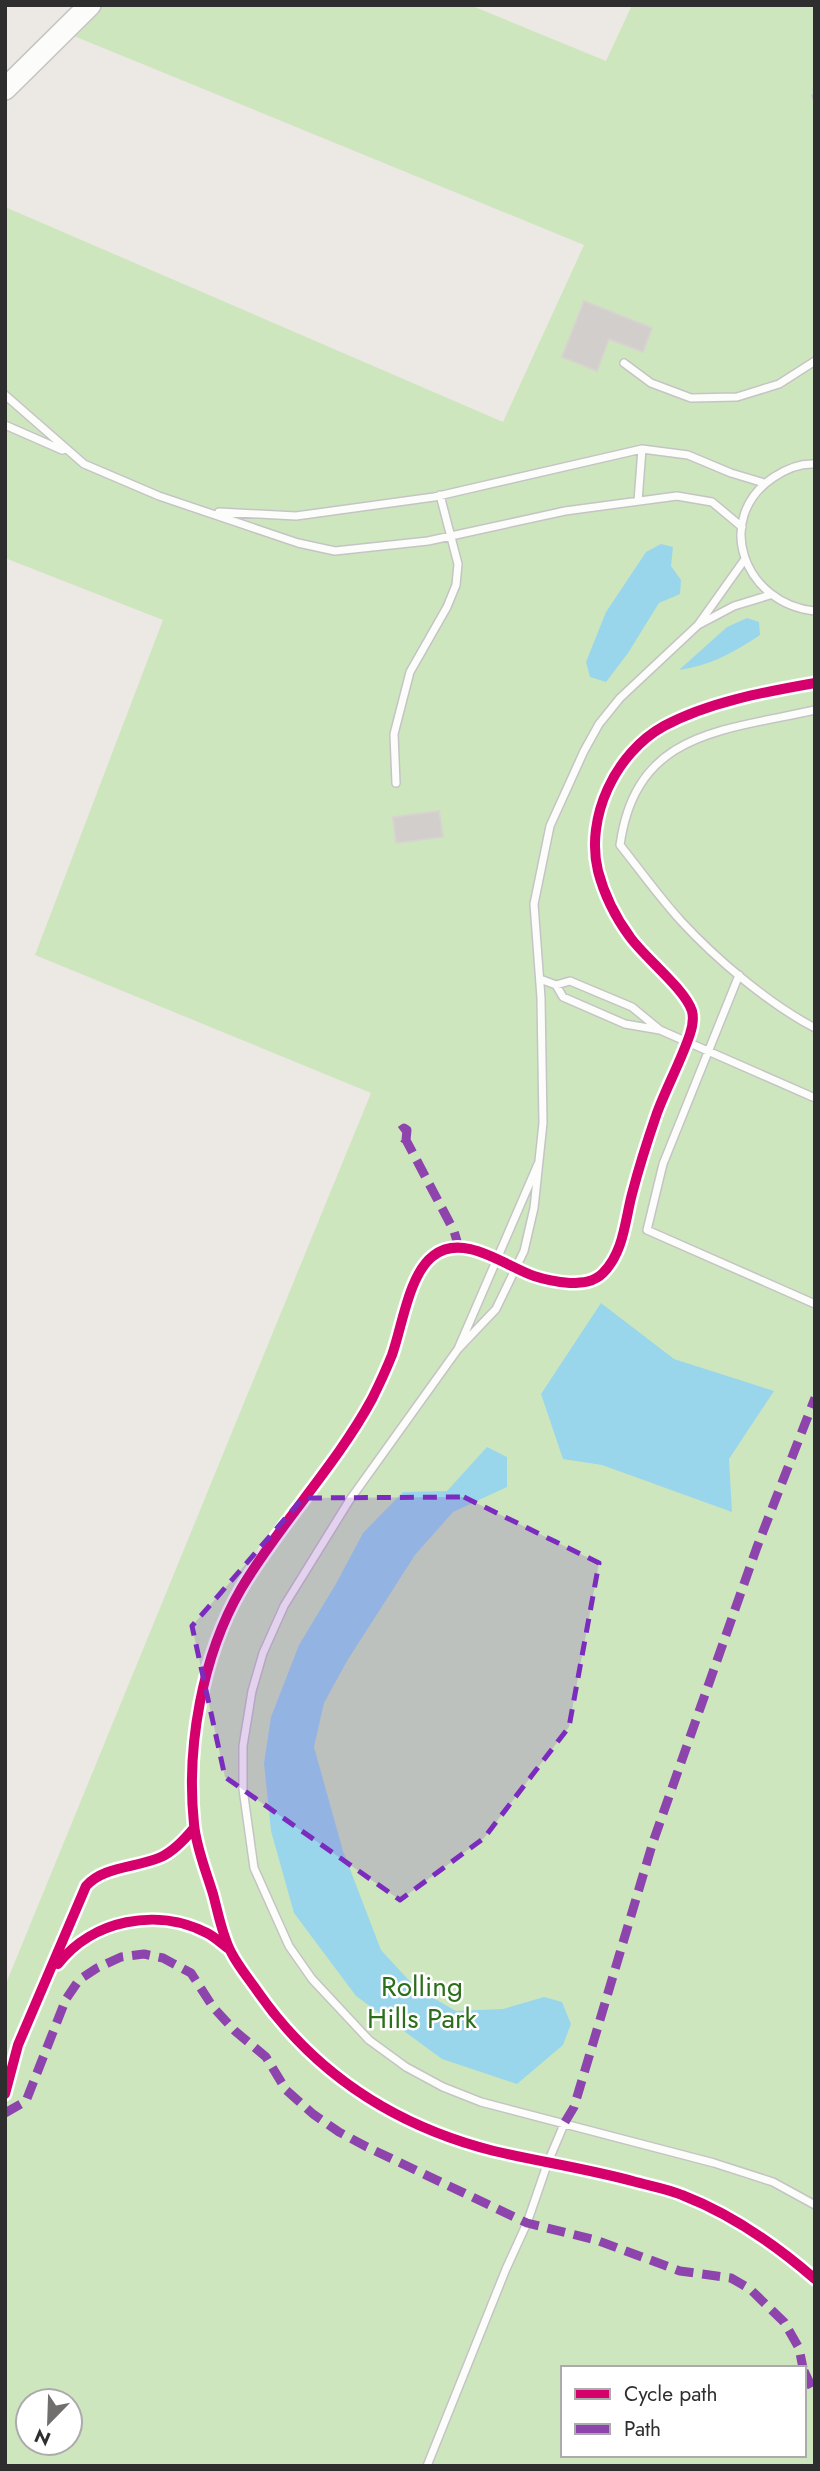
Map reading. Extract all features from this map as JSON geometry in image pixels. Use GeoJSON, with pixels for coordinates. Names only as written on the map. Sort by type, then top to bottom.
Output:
{"type":"FeatureCollection","features":[{"type":"Feature","properties":{"kind":"main road"},"geometry":{"type":"LineString","coordinates":[[5,89],[90,5]]}},
{"type":"Feature","properties":{"kind":"lane"},"geometry":{"type":"LineString","coordinates":[[624,363],[651,383],[691,398],[737,397],[779,384],[815,361]]}},
{"type":"Feature","properties":{"kind":"lane"},"geometry":{"type":"LineString","coordinates":[[5,395],[68,453],[84,464],[159,496],[298,543],[335,551],[428,541],[565,511],[677,496],[712,502],[742,527]]}},
{"type":"Feature","properties":{"kind":"lane"},"geometry":{"type":"LineString","coordinates":[[5,425],[68,453]]}},
{"type":"Feature","properties":{"kind":"lane"},"geometry":{"type":"LineString","coordinates":[[212,512],[296,516],[440,495],[642,449],[688,455],[764,483]]}},
{"type":"Feature","properties":{"kind":"lane"},"geometry":{"type":"LineString","coordinates":[[638,501],[642,449]]}},
{"type":"Feature","properties":{"kind":"lane"},"geometry":{"type":"LineString","coordinates":[[815,464],[785,469],[764,483],[750,503],[742,527],[745,559],[755,579],[770,595],[790,606],[815,611]]}},
{"type":"Feature","properties":{"kind":"lane"},"geometry":{"type":"LineString","coordinates":[[396,783],[394,734],[410,672],[447,607],[456,585],[458,564],[440,495]]}},
{"type":"Feature","properties":{"kind":"lane"},"geometry":{"type":"LineString","coordinates":[[745,559],[698,625],[620,698],[599,724],[551,826],[534,904],[540,979],[543,1123],[534,1208],[524,1251],[496,1309],[458,1349],[349,1501],[284,1606],[263,1653],[252,1691],[243,1746],[243,1789],[254,1868],[289,1947],[312,1979],[369,2039],[406,2067],[443,2087],[481,2102],[565,2122],[773,2182],[815,2205]]}},
{"type":"Feature","properties":{"kind":"lane"},"geometry":{"type":"LineString","coordinates":[[698,625],[734,606],[770,595]]}},
{"type":"Feature","properties":{"kind":"lane"},"geometry":{"type":"LineString","coordinates":[[815,710],[702,736],[665,755],[642,780],[629,805],[620,845],[681,921],[739,975],[815,1028]]}},
{"type":"Feature","properties":{"kind":"lane"},"geometry":{"type":"LineString","coordinates":[[739,975],[663,1164],[647,1230],[815,1304]]}},
{"type":"Feature","properties":{"kind":"lane"},"geometry":{"type":"LineString","coordinates":[[540,979],[556,985],[570,981],[632,1007],[660,1030]]}},
{"type":"Feature","properties":{"kind":"lane"},"geometry":{"type":"LineString","coordinates":[[556,985],[563,997],[625,1024],[660,1030],[815,1098]]}},
{"type":"Feature","properties":{"kind":"lane"},"geometry":{"type":"LineString","coordinates":[[458,1349],[538,1164]]}},
{"type":"Feature","properties":{"kind":"lane"},"geometry":{"type":"LineString","coordinates":[[427,2466],[527,2223],[565,2122]]}},
{"type":"Feature","properties":{"kind":"path"},"geometry":{"type":"LineString","coordinates":[[815,86],[815,103]]}},
{"type":"Feature","properties":{"kind":"highlighted area"},"geometry":{"type":"Polygon","coordinates":[[[464,1497],[599,1563],[569,1727],[484,1838],[400,1900],[225,1777],[192,1626],[303,1498],[464,1497]]]}},
{"type":"Feature","properties":{"kind":"green space","name":"Rolling Hills Park"},"geometry":{"type":"Polygon","coordinates":[[[98,5],[470,5],[606,61],[632,5],[815,5],[815,2466],[5,2466],[5,1986],[371,1093],[35,955],[163,620],[5,558],[5,207],[503,422],[584,245],[69,34],[98,5]]]}},
{"type":"Feature","properties":{"kind":"water"},"geometry":{"type":"Polygon","coordinates":[[[661,544],[673,547],[671,566],[681,580],[680,594],[659,603],[628,653],[606,682],[590,677],[586,662],[606,612],[646,552],[661,544]]]}},
{"type":"Feature","properties":{"kind":"water"},"geometry":{"type":"Polygon","coordinates":[[[747,618],[759,622],[760,635],[721,657],[679,670],[727,627],[747,618]]]}},
{"type":"Feature","properties":{"kind":"water"},"geometry":{"type":"Polygon","coordinates":[[[601,1303],[674,1359],[774,1391],[729,1459],[732,1512],[602,1465],[563,1459],[541,1394],[601,1303]]]}},
{"type":"Feature","properties":{"kind":"water"},"geometry":{"type":"Polygon","coordinates":[[[487,1447],[507,1457],[507,1487],[453,1512],[415,1555],[347,1661],[324,1703],[314,1747],[343,1851],[381,1950],[416,1988],[456,2011],[503,2009],[544,1997],[562,2002],[571,2024],[563,2045],[517,2084],[442,2059],[356,1996],[294,1913],[271,1831],[264,1763],[271,1717],[299,1645],[363,1533],[403,1492],[447,1491],[487,1447]]]}},
{"type":"Feature","properties":{"kind":"building"},"geometry":{"type":"Polygon","coordinates":[[[584,301],[652,328],[643,352],[609,339],[597,371],[562,357],[584,301]]]}},
{"type":"Feature","properties":{"kind":"building"},"geometry":{"type":"Polygon","coordinates":[[[439,811],[443,837],[396,843],[393,817],[439,811]]]}},
{"type":"Feature","properties":{"kind":"marked path"},"geometry":{"type":"LineString","coordinates":[[406,1140],[407,1130],[404,1128],[400,1131],[400,1136],[406,1140],[454,1231],[459,1248]]}},
{"type":"Feature","properties":{"kind":"marked path"},"geometry":{"type":"LineString","coordinates":[[565,2122],[574,2107],[653,1842],[757,1547],[815,1398]]}},
{"type":"Feature","properties":{"kind":"marked path"},"geometry":{"type":"LineString","coordinates":[[5,2113],[26,2101],[66,1999],[79,1980],[121,1957],[144,1954],[163,1958],[191,1973],[213,2007],[235,2031],[266,2057],[286,2090],[339,2132],[527,2223],[596,2240],[680,2271],[731,2278],[750,2289],[784,2322],[799,2348],[803,2366]]}},
{"type":"Feature","properties":{"kind":"marked path"},"geometry":{"type":"LineString","coordinates":[[806,2375],[815,2394]]}},
{"type":"Feature","properties":{"kind":"cycle path"},"geometry":{"type":"LineString","coordinates":[[815,683],[699,710],[664,726],[647,738],[618,770],[600,809],[595,851],[598,871],[611,906],[625,930],[688,1002],[693,1019],[692,1028],[647,1143],[620,1246],[610,1265],[600,1276],[579,1283],[538,1277],[470,1249],[445,1250],[425,1264],[412,1288],[392,1355],[372,1399],[341,1448],[256,1565],[227,1615],[207,1672],[192,1764],[197,1841],[231,1952],[281,2022],[332,2072],[391,2112],[458,2140],[494,2151],[601,2173],[677,2193],[718,2211],[752,2231],[815,2279]]}},
{"type":"Feature","properties":{"kind":"cycle path"},"geometry":{"type":"LineString","coordinates":[[5,2094],[18,2045],[86,1886],[102,1875],[166,1854],[194,1828]]}},
{"type":"Feature","properties":{"kind":"cycle path"},"geometry":{"type":"LineString","coordinates":[[58,1964],[72,1949],[107,1928],[147,1920],[188,1925],[210,1935],[229,1949]]}}]}
